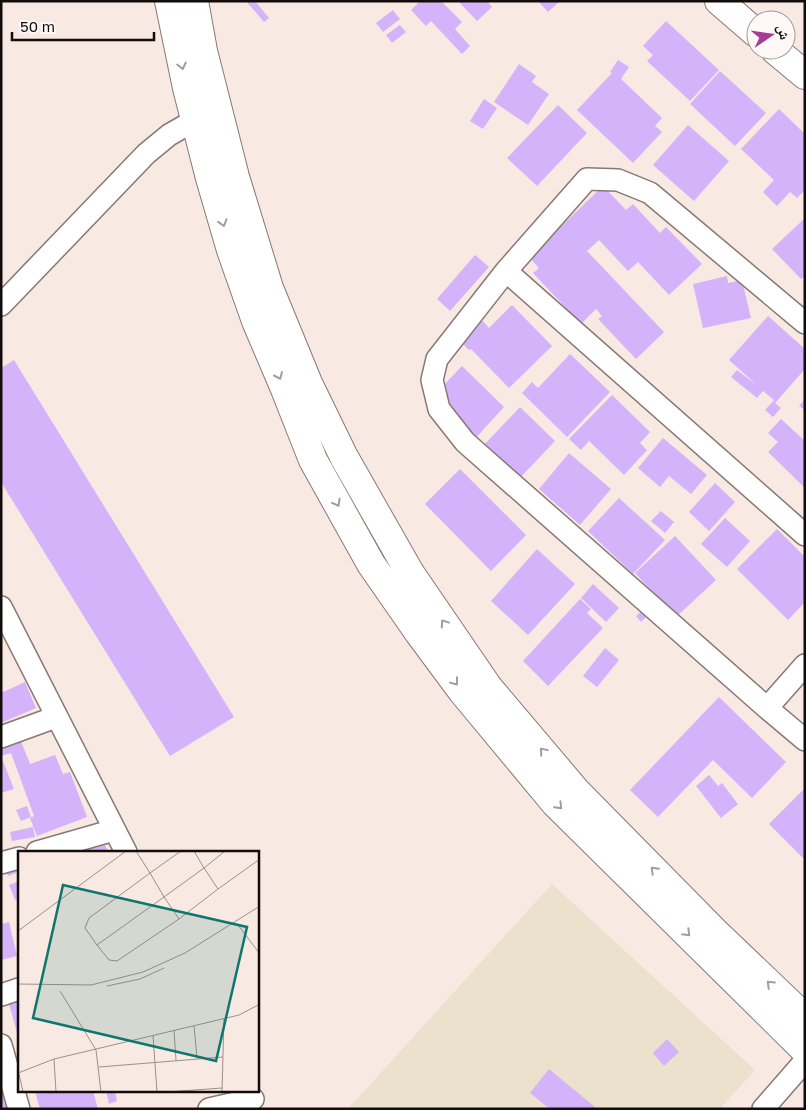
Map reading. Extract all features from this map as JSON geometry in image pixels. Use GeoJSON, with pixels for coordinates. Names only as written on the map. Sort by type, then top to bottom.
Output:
{"type":"FeatureCollection","features":[{"type":"Feature","properties":{"kind":"main road"},"geometry":{"type":"LineString","coordinates":[[169,1],[195,120],[210,178],[231,250],[256,321],[313,460],[371,564],[462,691],[555,803],[805,1050]]}},
{"type":"Feature","properties":{"kind":"main road"},"geometry":{"type":"LineString","coordinates":[[194,1],[203,50],[235,177],[269,288],[308,383],[332,432],[410,573],[488,687],[576,791],[714,931],[805,1018]]}},
{"type":"Feature","properties":{"kind":"main road"},"geometry":{"type":"LineString","coordinates":[[718,1],[746,25]]}},
{"type":"Feature","properties":{"kind":"main road"},"geometry":{"type":"LineString","coordinates":[[787,60],[805,75]]}},
{"type":"Feature","properties":{"kind":"street"},"geometry":{"type":"LineString","coordinates":[[1,305],[146,154],[169,135],[195,120]]}},
{"type":"Feature","properties":{"kind":"street"},"geometry":{"type":"LineString","coordinates":[[805,323],[650,192],[618,180],[587,179],[506,271],[437,359],[432,380],[439,409],[465,442],[766,708],[805,740]]}},
{"type":"Feature","properties":{"kind":"street"},"geometry":{"type":"LineString","coordinates":[[506,271],[805,535]]}},
{"type":"Feature","properties":{"kind":"street"},"geometry":{"type":"LineString","coordinates":[[1,607],[125,851]]}},
{"type":"Feature","properties":{"kind":"street"},"geometry":{"type":"LineString","coordinates":[[766,708],[805,665]]}},
{"type":"Feature","properties":{"kind":"street"},"geometry":{"type":"LineString","coordinates":[[1,737],[56,717]]}},
{"type":"Feature","properties":{"kind":"street"},"geometry":{"type":"LineString","coordinates":[[41,851],[114,830]]}},
{"type":"Feature","properties":{"kind":"street"},"geometry":{"type":"LineString","coordinates":[[1,863],[18,858]]}},
{"type":"Feature","properties":{"kind":"street"},"geometry":{"type":"LineString","coordinates":[[1,995],[18,989]]}},
{"type":"Feature","properties":{"kind":"street"},"geometry":{"type":"LineString","coordinates":[[1,1045],[19,1109]]}},
{"type":"Feature","properties":{"kind":"street"},"geometry":{"type":"LineString","coordinates":[[763,1109],[805,1062]]}},
{"type":"Feature","properties":{"kind":"street"},"geometry":{"type":"LineString","coordinates":[[209,1109],[253,1100]]}},
{"type":"Feature","properties":{"kind":"shaded area"},"geometry":{"type":"Polygon","coordinates":[[[552,884],[755,1070],[720,1109],[348,1109],[552,884]]]}},
{"type":"Feature","properties":{"kind":"building"},"geometry":{"type":"Polygon","coordinates":[[[246,1],[255,1],[269,18],[264,22],[246,1]]]}},
{"type":"Feature","properties":{"kind":"building"},"geometry":{"type":"Polygon","coordinates":[[[420,1],[443,1],[462,22],[455,29],[470,46],[462,54],[431,21],[426,26],[411,10],[420,1]]]}},
{"type":"Feature","properties":{"kind":"building"},"geometry":{"type":"Polygon","coordinates":[[[458,1],[487,1],[492,7],[477,21],[458,1]]]}},
{"type":"Feature","properties":{"kind":"building"},"geometry":{"type":"Polygon","coordinates":[[[538,1],[560,1],[548,12],[538,1]]]}},
{"type":"Feature","properties":{"kind":"building"},"geometry":{"type":"Polygon","coordinates":[[[393,10],[400,19],[383,32],[376,23],[393,10]]]}},
{"type":"Feature","properties":{"kind":"building"},"geometry":{"type":"Polygon","coordinates":[[[666,21],[719,70],[690,101],[647,61],[653,55],[643,46],[666,21]]]}},
{"type":"Feature","properties":{"kind":"building"},"geometry":{"type":"Polygon","coordinates":[[[400,25],[406,32],[392,43],[386,35],[400,25]]]}},
{"type":"Feature","properties":{"kind":"building"},"geometry":{"type":"Polygon","coordinates":[[[618,60],[629,67],[621,79],[662,118],[655,126],[662,132],[633,163],[577,110],[612,73],[610,72],[618,60]]]}},
{"type":"Feature","properties":{"kind":"building"},"geometry":{"type":"Polygon","coordinates":[[[519,64],[536,76],[532,82],[549,94],[528,125],[494,102],[519,64]]]}},
{"type":"Feature","properties":{"kind":"building"},"geometry":{"type":"Polygon","coordinates":[[[720,71],[766,113],[735,146],[690,104],[720,71]]]}},
{"type":"Feature","properties":{"kind":"building"},"geometry":{"type":"Polygon","coordinates":[[[484,99],[497,108],[483,129],[470,121],[484,99]]]}},
{"type":"Feature","properties":{"kind":"building"},"geometry":{"type":"Polygon","coordinates":[[[558,105],[587,133],[537,186],[507,158],[558,105]]]}},
{"type":"Feature","properties":{"kind":"building"},"geometry":{"type":"Polygon","coordinates":[[[779,109],[805,134],[805,190],[797,198],[790,192],[777,206],[763,192],[774,180],[741,149],[779,109]]]}},
{"type":"Feature","properties":{"kind":"building"},"geometry":{"type":"Polygon","coordinates":[[[688,125],[729,161],[694,201],[653,165],[688,125]]]}},
{"type":"Feature","properties":{"kind":"building"},"geometry":{"type":"Polygon","coordinates":[[[603,186],[626,210],[633,204],[660,233],[666,227],[702,264],[669,295],[638,262],[628,271],[599,240],[587,251],[664,332],[636,359],[598,319],[602,316],[596,309],[581,324],[533,273],[539,268],[529,257],[603,186]]]}},
{"type":"Feature","properties":{"kind":"building"},"geometry":{"type":"Polygon","coordinates":[[[805,218],[805,276],[801,279],[772,249],[805,218]]]}},
{"type":"Feature","properties":{"kind":"building"},"geometry":{"type":"Polygon","coordinates":[[[475,255],[489,267],[450,311],[437,299],[475,255]]]}},
{"type":"Feature","properties":{"kind":"building"},"geometry":{"type":"Polygon","coordinates":[[[727,276],[728,283],[742,280],[751,318],[703,328],[693,284],[727,276]]]}},
{"type":"Feature","properties":{"kind":"building"},"geometry":{"type":"Polygon","coordinates":[[[512,305],[552,346],[509,388],[471,349],[469,350],[458,339],[480,318],[489,328],[512,305]]]}},
{"type":"Feature","properties":{"kind":"building"},"geometry":{"type":"Polygon","coordinates":[[[768,316],[805,349],[805,369],[775,403],[781,408],[773,417],[765,410],[774,400],[763,391],[757,398],[731,377],[737,370],[759,387],[729,360],[768,316]]]}},
{"type":"Feature","properties":{"kind":"building"},"geometry":{"type":"Polygon","coordinates":[[[570,354],[610,392],[567,437],[522,393],[532,382],[538,388],[570,354]]]}},
{"type":"Feature","properties":{"kind":"building"},"geometry":{"type":"Polygon","coordinates":[[[14,360],[234,717],[170,756],[1,482],[1,368],[14,360]]]}},
{"type":"Feature","properties":{"kind":"building"},"geometry":{"type":"Polygon","coordinates":[[[462,366],[504,407],[472,442],[439,390],[462,366]]]}},
{"type":"Feature","properties":{"kind":"building"},"geometry":{"type":"Polygon","coordinates":[[[612,395],[650,432],[640,443],[647,450],[624,475],[589,441],[581,450],[569,439],[612,395]]]}},
{"type":"Feature","properties":{"kind":"building"},"geometry":{"type":"Polygon","coordinates":[[[805,399],[805,410],[799,406],[805,399]]]}},
{"type":"Feature","properties":{"kind":"building"},"geometry":{"type":"Polygon","coordinates":[[[520,407],[555,441],[518,480],[483,446],[520,407]]]}},
{"type":"Feature","properties":{"kind":"building"},"geometry":{"type":"Polygon","coordinates":[[[781,419],[805,441],[805,488],[768,452],[778,442],[768,433],[781,419]]]}},
{"type":"Feature","properties":{"kind":"building"},"geometry":{"type":"Polygon","coordinates":[[[663,438],[707,475],[691,494],[669,476],[660,487],[638,468],[663,438]]]}},
{"type":"Feature","properties":{"kind":"building"},"geometry":{"type":"Polygon","coordinates":[[[569,453],[611,489],[580,525],[539,489],[569,453]]]}},
{"type":"Feature","properties":{"kind":"building"},"geometry":{"type":"Polygon","coordinates":[[[460,469],[526,535],[491,571],[425,504],[460,469]]]}},
{"type":"Feature","properties":{"kind":"building"},"geometry":{"type":"Polygon","coordinates":[[[715,483],[735,502],[709,531],[689,512],[715,483]]]}},
{"type":"Feature","properties":{"kind":"building"},"geometry":{"type":"Polygon","coordinates":[[[619,498],[665,540],[633,574],[588,531],[619,498]]]}},
{"type":"Feature","properties":{"kind":"building"},"geometry":{"type":"Polygon","coordinates":[[[661,511],[674,522],[665,533],[651,521],[661,511]]]}},
{"type":"Feature","properties":{"kind":"building"},"geometry":{"type":"Polygon","coordinates":[[[725,518],[750,541],[727,567],[701,544],[725,518]]]}},
{"type":"Feature","properties":{"kind":"building"},"geometry":{"type":"Polygon","coordinates":[[[777,529],[805,557],[805,602],[788,620],[737,569],[777,529]]]}},
{"type":"Feature","properties":{"kind":"building"},"geometry":{"type":"Polygon","coordinates":[[[675,536],[716,580],[676,617],[635,573],[675,536]]]}},
{"type":"Feature","properties":{"kind":"building"},"geometry":{"type":"Polygon","coordinates":[[[537,549],[575,584],[528,635],[491,601],[537,549]]]}},
{"type":"Feature","properties":{"kind":"building"},"geometry":{"type":"Polygon","coordinates":[[[593,584],[619,608],[606,622],[581,598],[593,584]]]}},
{"type":"Feature","properties":{"kind":"building"},"geometry":{"type":"Polygon","coordinates":[[[580,599],[591,609],[587,613],[603,628],[548,686],[523,661],[580,599]]]}},
{"type":"Feature","properties":{"kind":"building"},"geometry":{"type":"Polygon","coordinates":[[[644,609],[649,614],[641,622],[636,616],[644,609]]]}},
{"type":"Feature","properties":{"kind":"building"},"geometry":{"type":"Polygon","coordinates":[[[605,648],[619,660],[597,687],[583,676],[605,648]]]}},
{"type":"Feature","properties":{"kind":"building"},"geometry":{"type":"Polygon","coordinates":[[[25,682],[36,708],[1,723],[1,693],[25,682]]]}},
{"type":"Feature","properties":{"kind":"building"},"geometry":{"type":"Polygon","coordinates":[[[719,697],[786,762],[752,798],[713,760],[658,817],[630,790],[719,697]]]}},
{"type":"Feature","properties":{"kind":"building"},"geometry":{"type":"Polygon","coordinates":[[[17,731],[30,764],[55,755],[63,774],[70,772],[87,817],[37,836],[30,818],[34,816],[11,753],[1,756],[1,737],[17,731]]]}},
{"type":"Feature","properties":{"kind":"building"},"geometry":{"type":"Polygon","coordinates":[[[1,756],[14,789],[1,793],[1,756]]]}},
{"type":"Feature","properties":{"kind":"building"},"geometry":{"type":"Polygon","coordinates":[[[709,775],[718,786],[722,783],[738,804],[721,818],[696,786],[709,775]]]}},
{"type":"Feature","properties":{"kind":"building"},"geometry":{"type":"Polygon","coordinates":[[[805,788],[805,856],[803,858],[769,824],[805,788]]]}},
{"type":"Feature","properties":{"kind":"building"},"geometry":{"type":"Polygon","coordinates":[[[27,806],[31,817],[21,821],[16,810],[27,806]]]}},
{"type":"Feature","properties":{"kind":"building"},"geometry":{"type":"Polygon","coordinates":[[[33,827],[35,837],[12,841],[10,832],[33,827]]]}},
{"type":"Feature","properties":{"kind":"building"},"geometry":{"type":"Polygon","coordinates":[[[102,837],[108,851],[80,851],[78,847],[102,837]]]}},
{"type":"Feature","properties":{"kind":"building"},"geometry":{"type":"Polygon","coordinates":[[[18,859],[18,872],[8,876],[4,865],[18,859]]]}},
{"type":"Feature","properties":{"kind":"building"},"geometry":{"type":"Polygon","coordinates":[[[18,881],[18,898],[15,900],[9,885],[18,881]]]}},
{"type":"Feature","properties":{"kind":"building"},"geometry":{"type":"Polygon","coordinates":[[[9,922],[17,956],[1,960],[1,924],[9,922]]]}},
{"type":"Feature","properties":{"kind":"building"},"geometry":{"type":"Polygon","coordinates":[[[18,1001],[18,1036],[9,1004],[18,1001]]]}},
{"type":"Feature","properties":{"kind":"building"},"geometry":{"type":"Polygon","coordinates":[[[667,1039],[679,1052],[664,1066],[653,1053],[667,1039]]]}},
{"type":"Feature","properties":{"kind":"building"},"geometry":{"type":"Polygon","coordinates":[[[549,1069],[595,1107],[594,1109],[550,1109],[530,1093],[549,1069]]]}},
{"type":"Feature","properties":{"kind":"building"},"geometry":{"type":"Polygon","coordinates":[[[1,1081],[14,1109],[1,1109],[1,1081]]]}},
{"type":"Feature","properties":{"kind":"building"},"geometry":{"type":"Polygon","coordinates":[[[35,1092],[93,1092],[98,1109],[40,1109],[35,1092]]]}},
{"type":"Feature","properties":{"kind":"building"},"geometry":{"type":"Polygon","coordinates":[[[106,1092],[115,1092],[117,1101],[109,1104],[106,1092]]]}}]}
